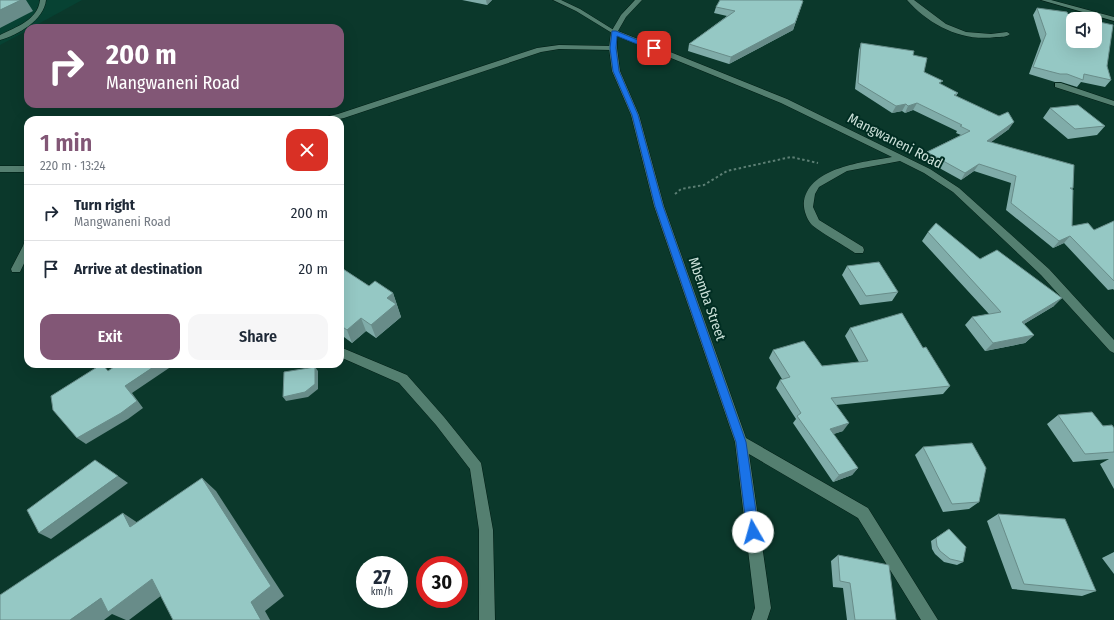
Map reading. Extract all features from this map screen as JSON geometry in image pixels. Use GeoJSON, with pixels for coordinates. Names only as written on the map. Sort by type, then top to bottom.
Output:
{"type":"FeatureCollection","features":[{"type":"Feature","properties":{"kind":"street"},"geometry":{"type":"LineString","coordinates":[[25,24],[38,17],[44,6],[43,0]]}},
{"type":"Feature","properties":{"kind":"street","name":"Mangwaneni Road"},"geometry":{"type":"LineString","coordinates":[[556,0],[578,10],[614,32],[784,101],[927,171],[956,190],[1045,272],[1114,348]]}},
{"type":"Feature","properties":{"kind":"street","name":"Mbemba Street"},"geometry":{"type":"LineString","coordinates":[[639,0],[623,16],[614,32],[613,48],[616,71],[635,115],[659,206],[741,442],[763,608],[759,620]]}},
{"type":"Feature","properties":{"kind":"street"},"geometry":{"type":"LineString","coordinates":[[910,0],[931,17],[952,31],[990,37],[1007,34]]}},
{"type":"Feature","properties":{"kind":"street"},"geometry":{"type":"LineString","coordinates":[[1044,0],[1114,19]]}},
{"type":"Feature","properties":{"kind":"street"},"geometry":{"type":"LineString","coordinates":[[0,38],[24,25]]}},
{"type":"Feature","properties":{"kind":"street"},"geometry":{"type":"LineString","coordinates":[[341,116],[540,50],[559,46],[613,48]]}},
{"type":"Feature","properties":{"kind":"street"},"geometry":{"type":"LineString","coordinates":[[1058,85],[1114,104]]}},
{"type":"Feature","properties":{"kind":"street"},"geometry":{"type":"LineString","coordinates":[[859,250],[815,222],[808,207],[810,194],[815,185],[844,169],[903,158]]}},
{"type":"Feature","properties":{"kind":"street"},"geometry":{"type":"LineString","coordinates":[[0,169],[24,169]]}},
{"type":"Feature","properties":{"kind":"street"},"geometry":{"type":"LineString","coordinates":[[16,269],[24,254]]}},
{"type":"Feature","properties":{"kind":"street"},"geometry":{"type":"LineString","coordinates":[[344,354],[403,379],[440,421],[476,467],[486,530],[487,620]]}},
{"type":"Feature","properties":{"kind":"street"},"geometry":{"type":"LineString","coordinates":[[741,442],[863,513],[930,620]]}},
{"type":"Feature","properties":{"kind":"path"},"geometry":{"type":"LineString","coordinates":[[659,206],[681,189],[704,185],[727,171],[791,157],[844,169]]}},
{"type":"Feature","properties":{"kind":"shaded area"},"geometry":{"type":"Polygon","coordinates":[[[0,0],[82,0],[38,24],[24,24],[24,32],[0,45],[0,0]]]}},
{"type":"Feature","properties":{"kind":"building"},"geometry":{"type":"Polygon","coordinates":[[[0,0],[21,0],[0,10],[0,0]]]}},
{"type":"Feature","properties":{"kind":"building"},"geometry":{"type":"Polygon","coordinates":[[[720,0],[803,1],[795,23],[731,57],[689,44],[735,11],[716,7],[720,0]]]}},
{"type":"Feature","properties":{"kind":"building"},"geometry":{"type":"Polygon","coordinates":[[[1037,8],[1067,12],[1066,48],[1102,48],[1102,23],[1113,25],[1107,66],[1111,80],[1084,74],[1083,80],[1067,74],[1060,74],[1033,67],[1046,34],[1037,8]]]}},
{"type":"Feature","properties":{"kind":"building"},"geometry":{"type":"Polygon","coordinates":[[[861,43],[914,51],[913,55],[927,58],[924,72],[943,81],[939,83],[958,93],[954,95],[999,116],[1008,112],[1014,122],[987,141],[1074,165],[1073,188],[1070,188],[1073,190],[1072,226],[1088,223],[1094,230],[1114,221],[1114,281],[1070,236],[1059,241],[1011,203],[1016,176],[979,164],[965,173],[927,152],[970,131],[960,126],[962,125],[917,103],[908,106],[906,104],[896,106],[858,83],[861,43]]]}},
{"type":"Feature","properties":{"kind":"building"},"geometry":{"type":"Polygon","coordinates":[[[1078,105],[1105,126],[1075,129],[1050,108],[1078,105]]]}},
{"type":"Feature","properties":{"kind":"building"},"geometry":{"type":"Polygon","coordinates":[[[936,223],[980,259],[997,250],[1062,298],[1022,322],[1034,335],[993,343],[972,317],[1001,312],[928,232],[936,223]]]}},
{"type":"Feature","properties":{"kind":"building"},"geometry":{"type":"Polygon","coordinates":[[[879,262],[898,292],[866,296],[847,266],[879,262]]]}},
{"type":"Feature","properties":{"kind":"building"},"geometry":{"type":"Polygon","coordinates":[[[344,270],[369,286],[375,281],[393,293],[387,298],[396,304],[371,325],[361,318],[347,330],[344,328],[344,270]]]}},
{"type":"Feature","properties":{"kind":"building"},"geometry":{"type":"Polygon","coordinates":[[[902,313],[923,348],[926,347],[950,386],[831,398],[849,423],[830,429],[858,468],[839,475],[797,416],[801,413],[780,380],[790,377],[773,350],[804,341],[822,366],[868,361],[850,328],[902,313]]]}},
{"type":"Feature","properties":{"kind":"building"},"geometry":{"type":"Polygon","coordinates":[[[96,368],[105,368],[108,371],[112,368],[152,368],[125,386],[137,401],[121,413],[77,438],[53,410],[51,396],[96,368]]]}},
{"type":"Feature","properties":{"kind":"building"},"geometry":{"type":"Polygon","coordinates":[[[315,368],[315,384],[305,392],[283,397],[284,372],[315,368]]]}},
{"type":"Feature","properties":{"kind":"building"},"geometry":{"type":"Polygon","coordinates":[[[1092,412],[1103,426],[1112,425],[1114,428],[1114,452],[1085,454],[1058,415],[1092,412]]]}},
{"type":"Feature","properties":{"kind":"building"},"geometry":{"type":"Polygon","coordinates":[[[972,443],[986,468],[979,502],[952,504],[923,447],[972,443]]]}},
{"type":"Feature","properties":{"kind":"building"},"geometry":{"type":"Polygon","coordinates":[[[95,460],[118,476],[39,533],[27,510],[95,460]]]}},
{"type":"Feature","properties":{"kind":"building"},"geometry":{"type":"Polygon","coordinates":[[[202,478],[271,586],[251,602],[261,620],[173,620],[152,579],[108,612],[101,598],[70,620],[0,620],[0,595],[123,513],[130,527],[202,478]]]}},
{"type":"Feature","properties":{"kind":"building"},"geometry":{"type":"Polygon","coordinates":[[[998,514],[1065,519],[1096,591],[1024,584],[998,514]]]}},
{"type":"Feature","properties":{"kind":"building"},"geometry":{"type":"Polygon","coordinates":[[[949,529],[966,547],[963,562],[950,559],[940,551],[937,546],[936,538],[949,529]]]}},
{"type":"Feature","properties":{"kind":"building"},"geometry":{"type":"Polygon","coordinates":[[[838,555],[889,565],[896,620],[855,620],[850,583],[840,581],[838,555]]]}},
{"type":"Feature","properties":{"kind":"route"},"geometry":{"type":"LineString","coordinates":[[654,48],[614,32],[613,48],[616,71],[635,115],[659,206],[741,442],[753,532]]}}]}
